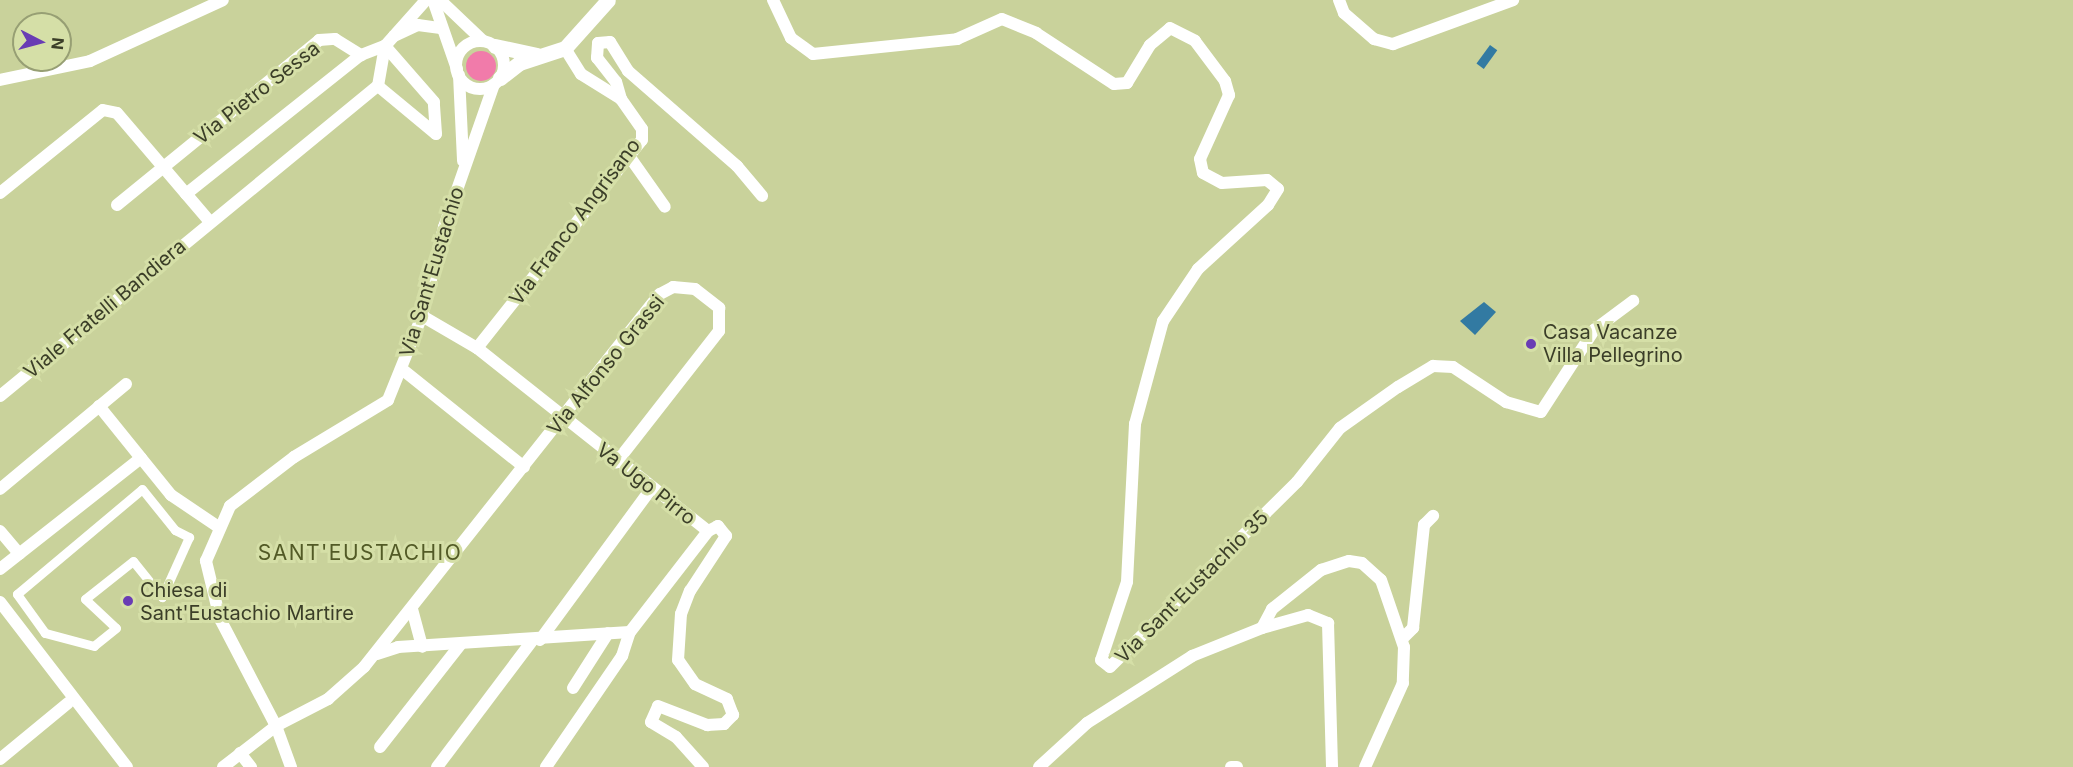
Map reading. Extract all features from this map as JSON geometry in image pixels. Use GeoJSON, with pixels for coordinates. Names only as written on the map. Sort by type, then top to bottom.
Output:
{"type":"FeatureCollection","features":[{"type":"Feature","properties":{"kind":"street"},"geometry":{"type":"LineString","coordinates":[[0,80],[90,61],[223,0]]}},
{"type":"Feature","properties":{"kind":"street"},"geometry":{"type":"LineString","coordinates":[[186,194],[361,55],[385,46],[426,0]]}},
{"type":"Feature","properties":{"kind":"street"},"geometry":{"type":"LineString","coordinates":[[433,0],[439,28],[458,72],[477,88],[497,81],[540,55],[565,48],[608,0]]}},
{"type":"Feature","properties":{"kind":"street"},"geometry":{"type":"LineString","coordinates":[[440,0],[504,58],[497,81]]}},
{"type":"Feature","properties":{"kind":"street","name":"Via Sant'Eustachio 35"},"geometry":{"type":"LineString","coordinates":[[773,0],[794,44],[813,54],[957,39],[1002,19],[1120,83],[1127,82],[1150,45],[1170,28],[1195,41],[1225,81],[1229,95],[1200,159],[1203,172],[1222,183],[1267,180],[1278,189],[1268,205],[1198,269],[1163,321],[1135,424],[1127,582],[1101,660],[1110,667],[1297,482],[1340,428],[1398,387],[1433,366],[1454,367],[1506,402],[1541,412],[1594,330],[1634,301]]}},
{"type":"Feature","properties":{"kind":"street"},"geometry":{"type":"LineString","coordinates":[[1339,0],[1344,13],[1374,39],[1393,44],[1513,0]]}},
{"type":"Feature","properties":{"kind":"street"},"geometry":{"type":"LineString","coordinates":[[394,36],[418,25],[439,28]]}},
{"type":"Feature","properties":{"kind":"street","name":"Via Pietro Sessa"},"geometry":{"type":"LineString","coordinates":[[117,205],[319,40],[335,39],[361,55]]}},
{"type":"Feature","properties":{"kind":"street"},"geometry":{"type":"LineString","coordinates":[[621,99],[616,82],[597,58],[598,43],[610,42],[628,71],[737,166],[762,196]]}},
{"type":"Feature","properties":{"kind":"street"},"geometry":{"type":"LineString","coordinates":[[458,72],[463,49],[489,44],[540,55]]}},
{"type":"Feature","properties":{"kind":"street"},"geometry":{"type":"LineString","coordinates":[[385,46],[434,102],[436,134],[378,86],[385,46]]}},
{"type":"Feature","properties":{"kind":"street","name":"Via Franco Angrisano"},"geometry":{"type":"LineString","coordinates":[[477,348],[642,140],[642,129],[621,99],[600,91],[581,74],[565,48]]}},
{"type":"Feature","properties":{"kind":"street","name":"Via Sant'Eustachio"},"geometry":{"type":"LineString","coordinates":[[458,72],[464,168]]}},
{"type":"Feature","properties":{"kind":"street","name":"Via Sant'Eustachio"},"geometry":{"type":"LineString","coordinates":[[291,767],[276,726],[209,592],[206,561],[218,526],[230,506],[294,457],[374,412],[388,400],[403,370],[422,316],[464,168],[497,81]]}},
{"type":"Feature","properties":{"kind":"street","name":"Viale Fratelli Bandiera"},"geometry":{"type":"LineString","coordinates":[[0,396],[378,86]]}},
{"type":"Feature","properties":{"kind":"street"},"geometry":{"type":"LineString","coordinates":[[0,193],[103,110],[117,113],[210,222]]}},
{"type":"Feature","properties":{"kind":"street"},"geometry":{"type":"LineString","coordinates":[[629,156],[665,207]]}},
{"type":"Feature","properties":{"kind":"street","name":"Via Alfonso Grassi"},"geometry":{"type":"LineString","coordinates":[[223,767],[276,726],[328,699],[376,655],[660,294],[682,286],[714,301],[722,320],[718,331],[616,463]]}},
{"type":"Feature","properties":{"kind":"street","name":"Va Ugo Pirro"},"geometry":{"type":"LineString","coordinates":[[422,316],[477,348],[650,490],[708,531],[630,632],[622,656],[546,767]]}},
{"type":"Feature","properties":{"kind":"street"},"geometry":{"type":"LineString","coordinates":[[403,370],[524,467]]}},
{"type":"Feature","properties":{"kind":"street"},"geometry":{"type":"LineString","coordinates":[[0,489],[126,384]]}},
{"type":"Feature","properties":{"kind":"street"},"geometry":{"type":"LineString","coordinates":[[99,406],[171,495],[218,526]]}},
{"type":"Feature","properties":{"kind":"street"},"geometry":{"type":"LineString","coordinates":[[0,569],[141,458]]}},
{"type":"Feature","properties":{"kind":"street"},"geometry":{"type":"LineString","coordinates":[[142,489],[175,530],[189,537],[162,597],[133,561],[85,599],[116,628],[94,646],[45,633],[17,594],[142,489]]}},
{"type":"Feature","properties":{"kind":"street"},"geometry":{"type":"LineString","coordinates":[[437,767],[650,490]]}},
{"type":"Feature","properties":{"kind":"street"},"geometry":{"type":"LineString","coordinates":[[1402,639],[1413,628],[1424,525],[1433,516]]}},
{"type":"Feature","properties":{"kind":"street"},"geometry":{"type":"LineString","coordinates":[[703,767],[676,737],[651,722],[658,706],[707,725],[724,724],[733,715],[727,699],[694,684],[678,660],[681,614],[690,591],[726,536],[718,526],[708,531]]}},
{"type":"Feature","properties":{"kind":"street"},"geometry":{"type":"LineString","coordinates":[[0,531],[19,554]]}},
{"type":"Feature","properties":{"kind":"street"},"geometry":{"type":"LineString","coordinates":[[1262,628],[1272,609],[1321,570],[1349,561],[1362,563],[1381,580],[1402,639],[1403,682],[1365,767]]}},
{"type":"Feature","properties":{"kind":"street"},"geometry":{"type":"LineString","coordinates":[[0,602],[71,701],[127,767]]}},
{"type":"Feature","properties":{"kind":"street"},"geometry":{"type":"LineString","coordinates":[[412,609],[422,647]]}},
{"type":"Feature","properties":{"kind":"street"},"geometry":{"type":"LineString","coordinates":[[1039,767],[1087,723],[1170,669],[1262,628],[1308,615],[1328,622],[1332,767]]}},
{"type":"Feature","properties":{"kind":"street"},"geometry":{"type":"LineString","coordinates":[[376,655],[422,647],[630,632]]}},
{"type":"Feature","properties":{"kind":"street"},"geometry":{"type":"LineString","coordinates":[[573,688],[608,633]]}},
{"type":"Feature","properties":{"kind":"street"},"geometry":{"type":"LineString","coordinates":[[380,747],[460,645]]}},
{"type":"Feature","properties":{"kind":"street"},"geometry":{"type":"LineString","coordinates":[[0,759],[71,701]]}},
{"type":"Feature","properties":{"kind":"street"},"geometry":{"type":"LineString","coordinates":[[240,753],[251,767]]}},
{"type":"Feature","properties":{"kind":"street"},"geometry":{"type":"LineString","coordinates":[[1231,767],[1237,767]]}},
{"type":"Feature","properties":{"kind":"shaded area"},"geometry":{"type":"Polygon","coordinates":[[[481,51],[492,55],[496,66],[492,77],[481,81],[470,77],[466,66],[470,55],[481,51]]]}},
{"type":"Feature","properties":{"kind":"water"},"geometry":{"type":"Polygon","coordinates":[[[1490,45],[1497,50],[1484,69],[1476,64],[1490,45]]]}},
{"type":"Feature","properties":{"kind":"water"},"geometry":{"type":"Polygon","coordinates":[[[1484,302],[1496,312],[1475,335],[1460,321],[1484,302]]]}},
{"type":"Feature","properties":{"kind":"place","name":"Casa Vacanze Villa Pellegrino"},"geometry":{"type":"Point","coordinates":[1531,344]}},
{"type":"Feature","properties":{"kind":"place","name":"Chiesa di Sant'Eustachio Martire"},"geometry":{"type":"Point","coordinates":[128,601]}},
{"type":"Feature","properties":{"kind":"district","name":"SANT'EUSTACHIO"},"geometry":{"type":"Point","coordinates":[360,553]}}]}
